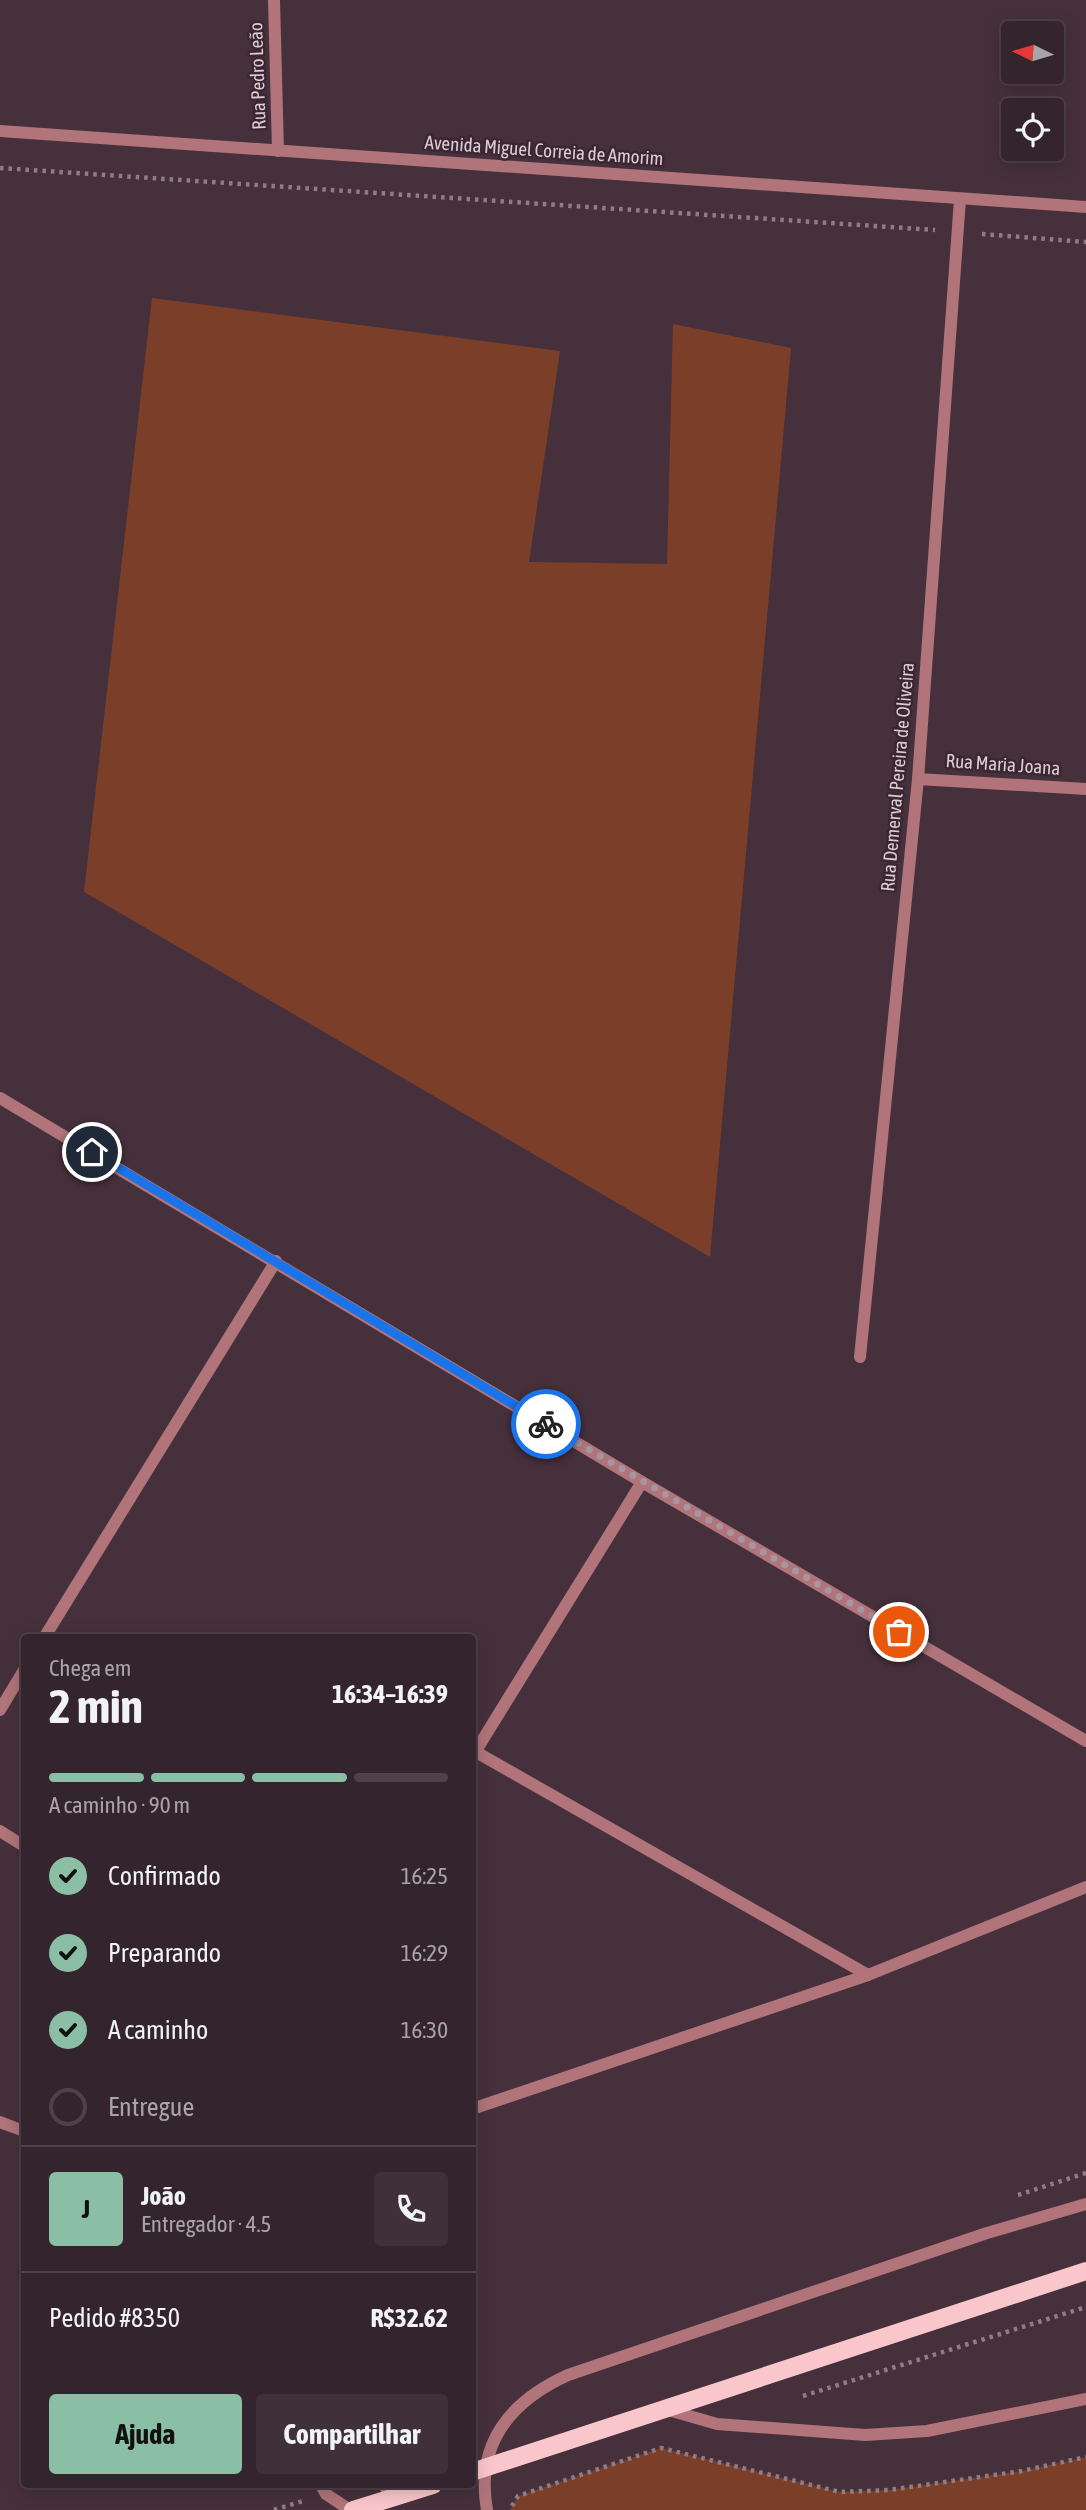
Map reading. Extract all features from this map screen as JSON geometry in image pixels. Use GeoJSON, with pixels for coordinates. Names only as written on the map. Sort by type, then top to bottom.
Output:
{"type":"FeatureCollection","features":[{"type":"Feature","properties":{"kind":"main road"},"geometry":{"type":"LineString","coordinates":[[479,2470],[661,2408],[1086,2271]]}},
{"type":"Feature","properties":{"kind":"main road"},"geometry":{"type":"LineString","coordinates":[[351,2510],[388,2492],[414,2488]]}},
{"type":"Feature","properties":{"kind":"street","name":"Rua Pedro Leão"},"geometry":{"type":"LineString","coordinates":[[274,0],[278,151]]}},
{"type":"Feature","properties":{"kind":"street","name":"Avenida Miguel Correia de Amorim"},"geometry":{"type":"LineString","coordinates":[[0,131],[1086,207]]}},
{"type":"Feature","properties":{"kind":"street","name":"Rua Demerval Pereira de Oliveira"},"geometry":{"type":"LineString","coordinates":[[860,1357],[918,779],[960,199]]}},
{"type":"Feature","properties":{"kind":"street","name":"Rua Maria Joana"},"geometry":{"type":"LineString","coordinates":[[918,779],[1086,789]]}},
{"type":"Feature","properties":{"kind":"street"},"geometry":{"type":"LineString","coordinates":[[0,1098],[642,1482],[1086,1741]]}},
{"type":"Feature","properties":{"kind":"street"},"geometry":{"type":"LineString","coordinates":[[46,1634],[276,1261]]}},
{"type":"Feature","properties":{"kind":"street"},"geometry":{"type":"LineString","coordinates":[[476,1752],[642,1482]]}},
{"type":"Feature","properties":{"kind":"street"},"geometry":{"type":"LineString","coordinates":[[0,1710],[21,1675]]}},
{"type":"Feature","properties":{"kind":"street"},"geometry":{"type":"LineString","coordinates":[[476,1756],[868,1975]]}},
{"type":"Feature","properties":{"kind":"street"},"geometry":{"type":"LineString","coordinates":[[0,1831],[21,1844]]}},
{"type":"Feature","properties":{"kind":"street"},"geometry":{"type":"LineString","coordinates":[[476,2108],[868,1975],[1086,1887]]}},
{"type":"Feature","properties":{"kind":"street"},"geometry":{"type":"LineString","coordinates":[[0,2122],[21,2130]]}},
{"type":"Feature","properties":{"kind":"street"},"geometry":{"type":"LineString","coordinates":[[487,2510],[479,2470],[506,2418],[536,2389],[568,2375],[987,2234],[1086,2204]]}},
{"type":"Feature","properties":{"kind":"street"},"geometry":{"type":"LineString","coordinates":[[661,2408],[717,2424],[865,2435],[928,2431],[1086,2399]]}},
{"type":"Feature","properties":{"kind":"street"},"geometry":{"type":"LineString","coordinates":[[323,2488],[326,2494],[351,2510]]}},
{"type":"Feature","properties":{"kind":"path"},"geometry":{"type":"LineString","coordinates":[[0,168],[1086,242]]}},
{"type":"Feature","properties":{"kind":"path"},"geometry":{"type":"LineString","coordinates":[[799,2398],[1086,2307]]}},
{"type":"Feature","properties":{"kind":"path"},"geometry":{"type":"LineString","coordinates":[[510,2510],[518,2496],[661,2448],[840,2492],[889,2490],[1023,2472],[1086,2456]]}},
{"type":"Feature","properties":{"kind":"shaded area"},"geometry":{"type":"Polygon","coordinates":[[[152,298],[560,351],[529,562],[667,564],[673,324],[791,348],[710,1257],[84,892],[152,298]]]}},
{"type":"Feature","properties":{"kind":"shaded area"},"geometry":{"type":"Polygon","coordinates":[[[661,2448],[840,2492],[889,2490],[1022,2471],[1086,2457],[1086,2510],[510,2510],[518,2496],[661,2448]]]}},
{"type":"Feature","properties":{"kind":"way so far"},"geometry":{"type":"LineString","coordinates":[[546,1424],[899,1632]]}},
{"type":"Feature","properties":{"kind":"route"},"geometry":{"type":"LineString","coordinates":[[92,1152],[546,1424]]}}]}
